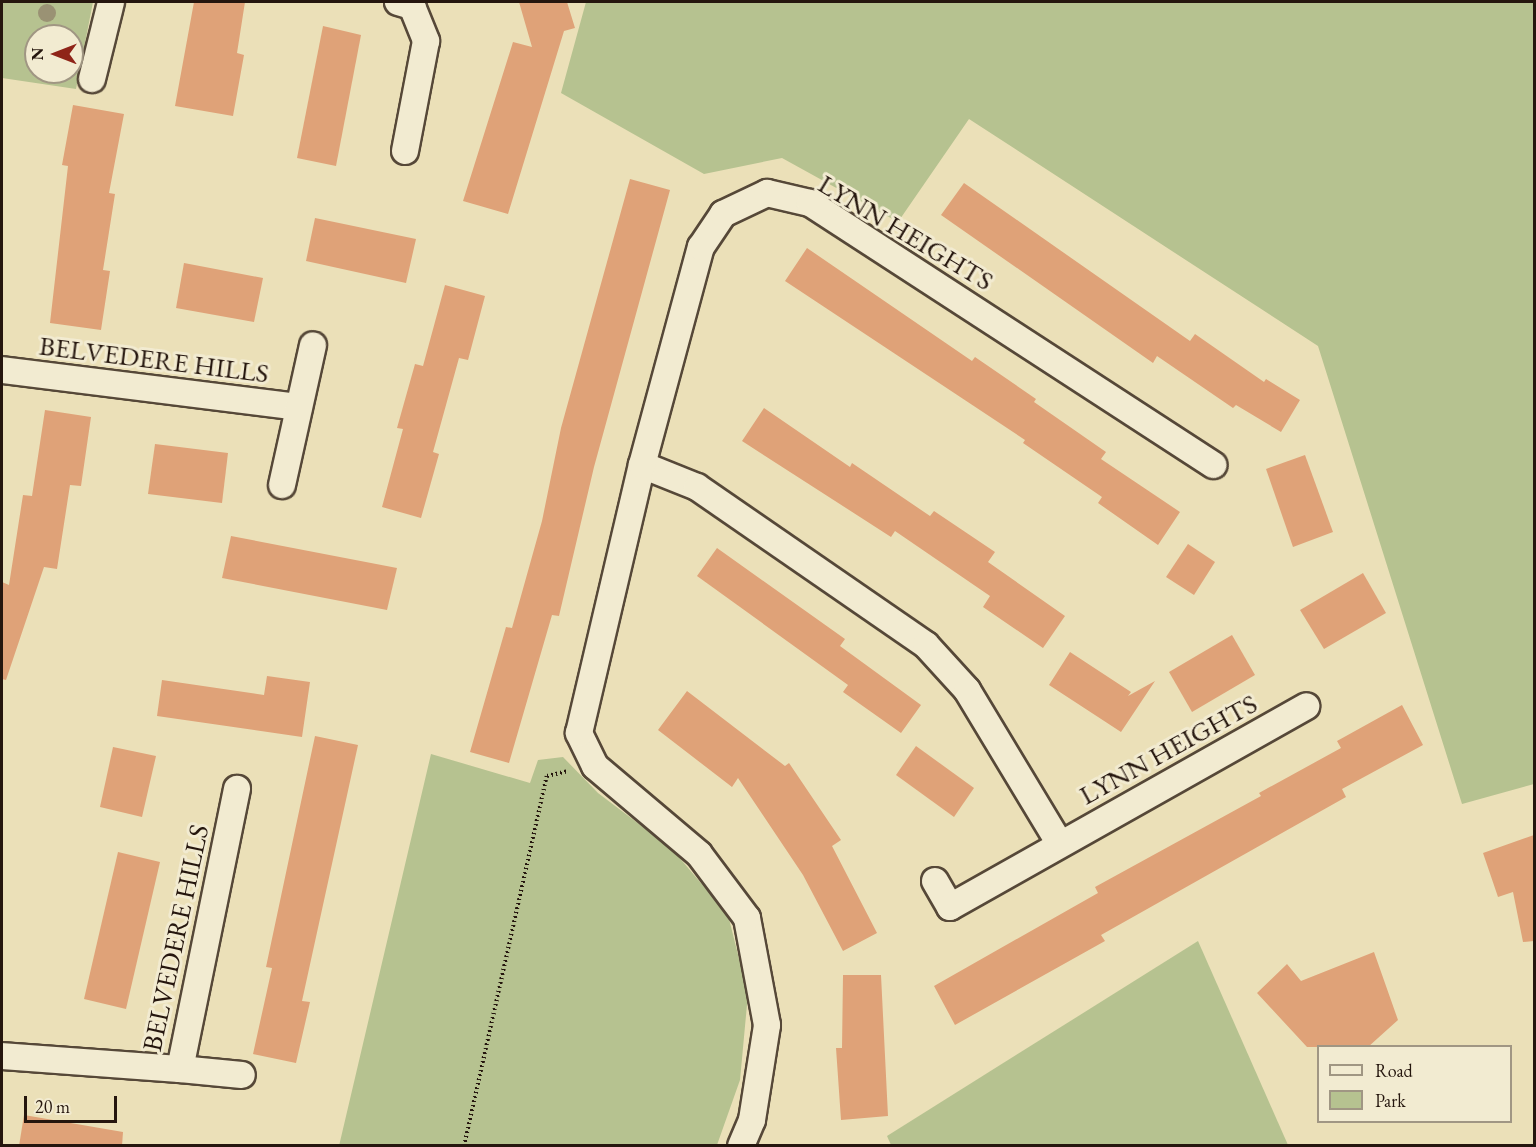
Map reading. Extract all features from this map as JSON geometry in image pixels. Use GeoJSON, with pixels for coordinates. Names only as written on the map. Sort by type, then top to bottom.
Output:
{"type":"FeatureCollection","features":[{"type":"Feature","properties":{"kind":"street"},"geometry":{"type":"LineString","coordinates":[[92,79],[111,2]]}},
{"type":"Feature","properties":{"kind":"street"},"geometry":{"type":"LineString","coordinates":[[399,2],[412,6],[426,41],[405,151]]}},
{"type":"Feature","properties":{"kind":"street","name":"LYNN HEIGHTS"},"geometry":{"type":"LineString","coordinates":[[741,1146],[752,1120],[767,1025],[747,918],[699,854],[595,766],[579,734],[642,465],[701,247],[723,214],[767,193],[810,203],[1213,465]]}},
{"type":"Feature","properties":{"kind":"street","name":"BELVEDERE HILLS"},"geometry":{"type":"LineString","coordinates":[[282,485],[313,345]]}},
{"type":"Feature","properties":{"kind":"street","name":"BELVEDERE HILLS"},"geometry":{"type":"LineString","coordinates":[[2,370],[299,407]]}},
{"type":"Feature","properties":{"kind":"street"},"geometry":{"type":"LineString","coordinates":[[642,465],[697,488],[926,645],[967,690],[1060,844]]}},
{"type":"Feature","properties":{"kind":"street","name":"LYNN HEIGHTS"},"geometry":{"type":"LineString","coordinates":[[935,881],[950,907],[1306,706]]}},
{"type":"Feature","properties":{"kind":"street","name":"BELVEDERE HILLS"},"geometry":{"type":"LineString","coordinates":[[2,1056],[180,1069],[237,789]]}},
{"type":"Feature","properties":{"kind":"street"},"geometry":{"type":"LineString","coordinates":[[180,1069],[242,1074]]}},
{"type":"Feature","properties":{"kind":"path"},"geometry":{"type":"LineString","coordinates":[[465,1146],[547,776],[595,766]]}},
{"type":"Feature","properties":{"kind":"green space"},"geometry":{"type":"Polygon","coordinates":[[[2,2],[93,2],[84,48],[84,24],[24,24],[24,81],[2,78],[2,2]]]}},
{"type":"Feature","properties":{"kind":"green space"},"geometry":{"type":"Polygon","coordinates":[[[586,2],[1534,2],[1534,784],[1462,804],[1318,346],[969,119],[898,222],[782,158],[704,174],[561,93],[586,2]]]}},
{"type":"Feature","properties":{"kind":"green space"},"geometry":{"type":"Polygon","coordinates":[[[42,84],[77,84],[76,89],[42,84]]]}},
{"type":"Feature","properties":{"kind":"green space"},"geometry":{"type":"Polygon","coordinates":[[[431,754],[530,783],[538,760],[563,757],[598,793],[672,849],[728,915],[748,994],[740,1080],[717,1145],[339,1146],[431,754]]]}},
{"type":"Feature","properties":{"kind":"green space"},"geometry":{"type":"Polygon","coordinates":[[[1198,941],[1288,1145],[891,1145],[887,1136],[1198,941]]]}},
{"type":"Feature","properties":{"kind":"building"},"geometry":{"type":"Polygon","coordinates":[[[194,2],[245,2],[237,53],[244,55],[233,116],[175,106],[194,2]]]}},
{"type":"Feature","properties":{"kind":"building"},"geometry":{"type":"Polygon","coordinates":[[[519,2],[567,2],[575,28],[564,31],[508,214],[463,201],[513,42],[532,47],[519,2]]]}},
{"type":"Feature","properties":{"kind":"building"},"geometry":{"type":"Polygon","coordinates":[[[323,26],[361,35],[336,166],[297,158],[323,26]]]}},
{"type":"Feature","properties":{"kind":"building"},"geometry":{"type":"Polygon","coordinates":[[[73,105],[124,114],[109,193],[115,194],[103,270],[110,271],[101,330],[50,323],[68,166],[62,165],[73,105]]]}},
{"type":"Feature","properties":{"kind":"building"},"geometry":{"type":"Polygon","coordinates":[[[630,179],[670,190],[594,467],[559,616],[552,615],[509,763],[470,752],[506,627],[512,628],[542,521],[561,428],[630,179]]]}},
{"type":"Feature","properties":{"kind":"building"},"geometry":{"type":"Polygon","coordinates":[[[964,183],[1190,341],[1195,334],[1264,382],[1266,379],[1300,400],[1281,432],[1236,405],[1233,408],[1157,356],[1153,363],[941,215],[964,183]]]}},
{"type":"Feature","properties":{"kind":"building"},"geometry":{"type":"Polygon","coordinates":[[[315,218],[416,239],[406,283],[306,261],[315,218]]]}},
{"type":"Feature","properties":{"kind":"building"},"geometry":{"type":"Polygon","coordinates":[[[807,248],[972,361],[975,357],[1036,399],[1034,402],[1106,452],[1101,459],[1180,512],[1158,545],[1098,503],[1102,497],[1023,443],[1025,440],[785,281],[807,248]]]}},
{"type":"Feature","properties":{"kind":"building"},"geometry":{"type":"Polygon","coordinates":[[[184,263],[263,278],[254,322],[176,308],[184,263]]]}},
{"type":"Feature","properties":{"kind":"building"},"geometry":{"type":"Polygon","coordinates":[[[445,285],[485,296],[468,360],[459,358],[433,452],[439,454],[421,518],[382,507],[403,429],[397,428],[415,364],[423,366],[445,285]]]}},
{"type":"Feature","properties":{"kind":"building"},"geometry":{"type":"Polygon","coordinates":[[[764,408],[850,467],[852,463],[930,516],[934,511],[995,552],[988,562],[1065,616],[1043,648],[983,607],[990,596],[895,531],[891,537],[742,441],[764,408]]]}},
{"type":"Feature","properties":{"kind":"building"},"geometry":{"type":"Polygon","coordinates":[[[45,410],[91,417],[81,486],[70,485],[57,569],[44,567],[6,680],[2,679],[2,582],[9,585],[23,495],[32,496],[45,410]]]}},
{"type":"Feature","properties":{"kind":"building"},"geometry":{"type":"Polygon","coordinates":[[[155,444],[228,453],[222,503],[148,494],[155,444]]]}},
{"type":"Feature","properties":{"kind":"building"},"geometry":{"type":"Polygon","coordinates":[[[1305,455],[1333,532],[1293,547],[1266,469],[1305,455]]]}},
{"type":"Feature","properties":{"kind":"building"},"geometry":{"type":"Polygon","coordinates":[[[231,536],[397,568],[387,610],[222,578],[231,536]]]}},
{"type":"Feature","properties":{"kind":"building"},"geometry":{"type":"Polygon","coordinates":[[[1188,544],[1215,562],[1194,595],[1166,577],[1188,544]]]}},
{"type":"Feature","properties":{"kind":"building"},"geometry":{"type":"Polygon","coordinates":[[[717,548],[845,639],[840,646],[921,705],[901,733],[843,692],[848,685],[697,576],[717,548]]]}},
{"type":"Feature","properties":{"kind":"building"},"geometry":{"type":"Polygon","coordinates":[[[1363,573],[1386,613],[1324,649],[1300,610],[1363,573]]]}},
{"type":"Feature","properties":{"kind":"building"},"geometry":{"type":"Polygon","coordinates":[[[1232,635],[1255,675],[1192,712],[1169,672],[1232,635]]]}},
{"type":"Feature","properties":{"kind":"building"},"geometry":{"type":"Polygon","coordinates":[[[1070,652],[1131,692],[1128,696],[1155,681],[1121,732],[1049,685],[1070,652]]]}},
{"type":"Feature","properties":{"kind":"building"},"geometry":{"type":"Polygon","coordinates":[[[267,676],[310,682],[302,737],[157,716],[162,680],[264,695],[267,676]]]}},
{"type":"Feature","properties":{"kind":"building"},"geometry":{"type":"Polygon","coordinates":[[[687,691],[785,766],[789,763],[841,840],[832,846],[877,933],[843,951],[803,875],[738,778],[732,787],[658,730],[687,691]]]}},
{"type":"Feature","properties":{"kind":"building"},"geometry":{"type":"Polygon","coordinates":[[[1402,705],[1423,745],[1342,789],[1346,797],[1101,935],[1105,941],[955,1025],[934,986],[1098,893],[1095,887],[1261,796],[1259,793],[1341,748],[1337,741],[1402,705]]]}},
{"type":"Feature","properties":{"kind":"building"},"geometry":{"type":"Polygon","coordinates":[[[315,736],[358,745],[302,1001],[310,1002],[296,1063],[253,1054],[272,968],[266,967],[315,736]]]}},
{"type":"Feature","properties":{"kind":"building"},"geometry":{"type":"Polygon","coordinates":[[[916,746],[974,788],[954,817],[896,775],[916,746]]]}},
{"type":"Feature","properties":{"kind":"building"},"geometry":{"type":"Polygon","coordinates":[[[113,747],[156,756],[142,817],[100,807],[113,747]]]}},
{"type":"Feature","properties":{"kind":"building"},"geometry":{"type":"Polygon","coordinates":[[[1534,835],[1534,941],[1523,942],[1513,892],[1498,897],[1483,853],[1534,835]]]}},
{"type":"Feature","properties":{"kind":"building"},"geometry":{"type":"Polygon","coordinates":[[[118,852],[160,862],[126,1009],[84,999],[118,852]]]}},
{"type":"Feature","properties":{"kind":"building"},"geometry":{"type":"Polygon","coordinates":[[[1374,952],[1398,1020],[1370,1045],[1307,1047],[1257,993],[1287,964],[1301,981],[1374,952]]]}},
{"type":"Feature","properties":{"kind":"building"},"geometry":{"type":"Polygon","coordinates":[[[843,975],[881,975],[888,1116],[841,1120],[836,1048],[842,1048],[843,975]]]}},
{"type":"Feature","properties":{"kind":"building"},"geometry":{"type":"Polygon","coordinates":[[[24,1115],[123,1132],[122,1146],[19,1146],[24,1115]]]}}]}
